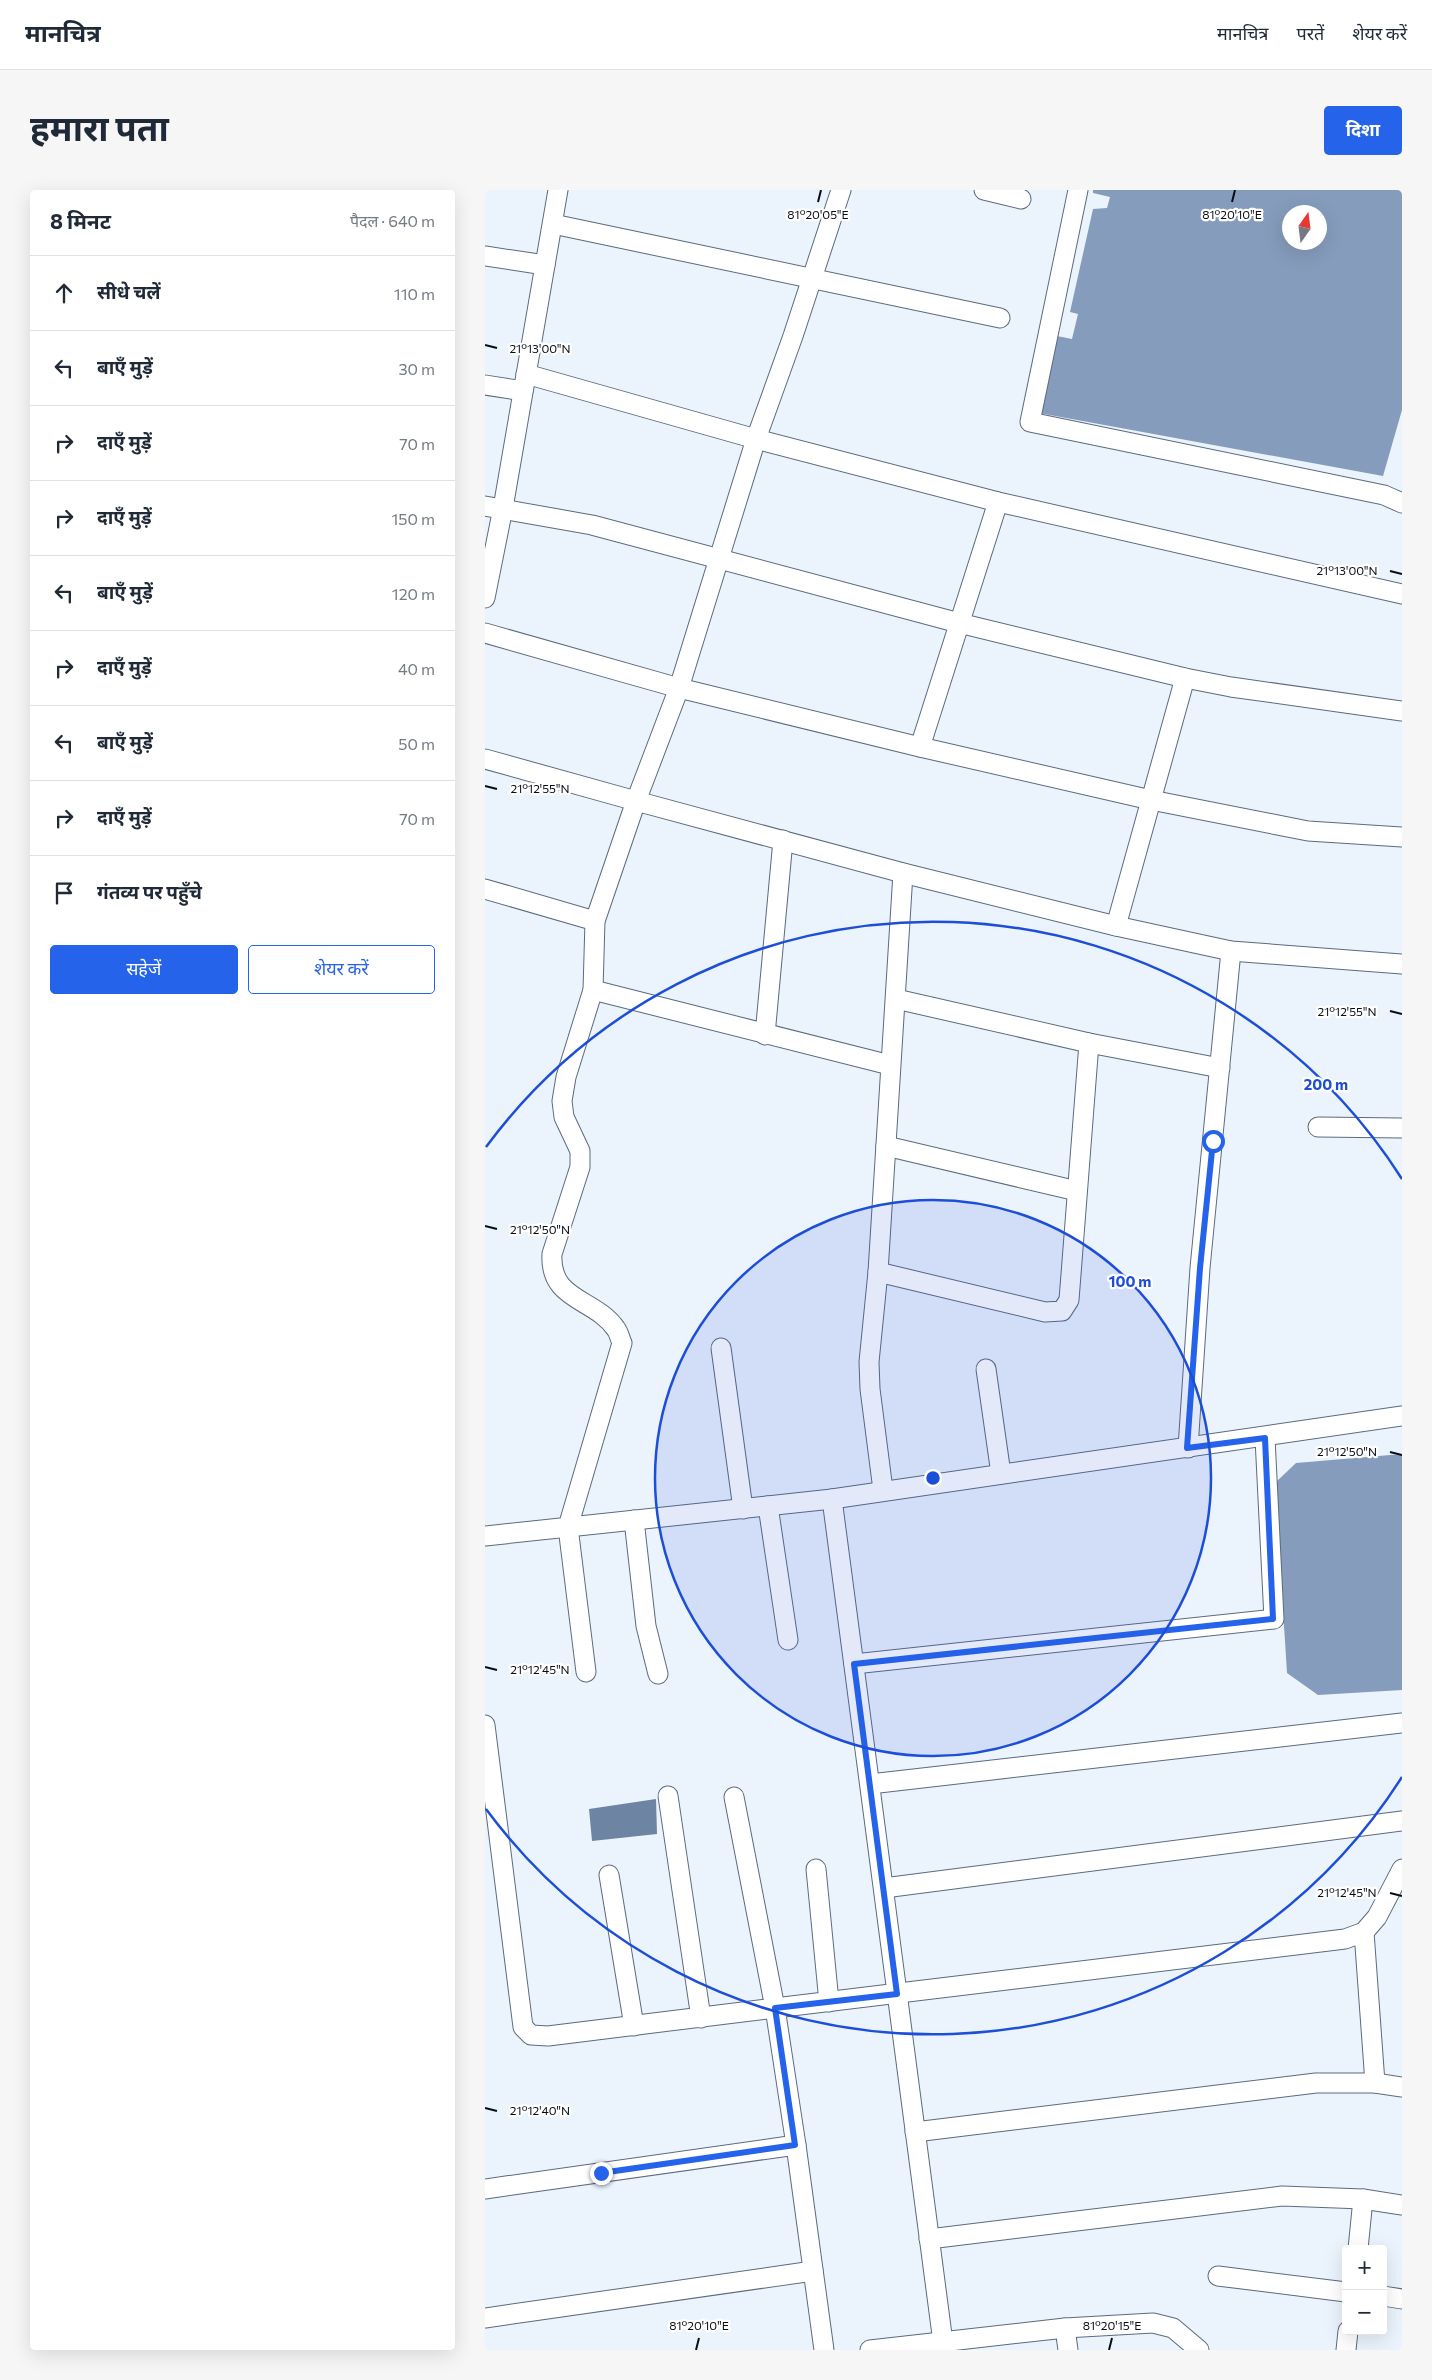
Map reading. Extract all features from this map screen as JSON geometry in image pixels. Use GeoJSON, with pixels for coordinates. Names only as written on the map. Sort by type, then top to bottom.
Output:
{"type":"FeatureCollection","features":[{"type":"Feature","properties":{"kind":"street"},"geometry":{"type":"LineString","coordinates":[[485,598],[494,507],[525,382],[558,190]]}},
{"type":"Feature","properties":{"kind":"street"},"geometry":{"type":"LineString","coordinates":[[586,1672],[568,1527],[622,1343],[616,1329],[604,1317],[569,1294],[557,1281],[551,1268],[552,1254],[580,1167],[580,1151],[564,1117],[562,1101],[566,1077],[593,990],[595,921],[636,801],[679,688],[756,439],[841,190]]}},
{"type":"Feature","properties":{"kind":"street"},"geometry":{"type":"LineString","coordinates":[[984,190],[1021,199]]}},
{"type":"Feature","properties":{"kind":"street"},"geometry":{"type":"LineString","coordinates":[[1078,190],[1030,422],[1385,495],[1402,503]]}},
{"type":"Feature","properties":{"kind":"street"},"geometry":{"type":"LineString","coordinates":[[553,224],[1000,318]]}},
{"type":"Feature","properties":{"kind":"street"},"geometry":{"type":"LineString","coordinates":[[485,256],[545,266]]}},
{"type":"Feature","properties":{"kind":"street"},"geometry":{"type":"LineString","coordinates":[[485,385],[525,382],[756,439],[998,502],[1402,594]]}},
{"type":"Feature","properties":{"kind":"street"},"geometry":{"type":"LineString","coordinates":[[920,747],[998,502]]}},
{"type":"Feature","properties":{"kind":"street"},"geometry":{"type":"LineString","coordinates":[[494,507],[592,525],[959,624],[1185,678],[1231,688],[1402,711]]}},
{"type":"Feature","properties":{"kind":"street"},"geometry":{"type":"LineString","coordinates":[[485,633],[679,688],[920,747],[1151,800],[1308,831],[1402,837]]}},
{"type":"Feature","properties":{"kind":"street"},"geometry":{"type":"LineString","coordinates":[[1116,926],[1185,678]]}},
{"type":"Feature","properties":{"kind":"street"},"geometry":{"type":"LineString","coordinates":[[485,759],[903,873],[1116,926],[1231,951],[1402,964]]}},
{"type":"Feature","properties":{"kind":"street"},"geometry":{"type":"LineString","coordinates":[[765,1035],[783,840]]}},
{"type":"Feature","properties":{"kind":"street"},"geometry":{"type":"LineString","coordinates":[[883,1490],[870,1389],[869,1362],[879,1272],[903,873]]}},
{"type":"Feature","properties":{"kind":"street"},"geometry":{"type":"LineString","coordinates":[[485,889],[595,921]]}},
{"type":"Feature","properties":{"kind":"street"},"geometry":{"type":"LineString","coordinates":[[1187,1448],[1200,1268],[1231,951]]}},
{"type":"Feature","properties":{"kind":"street"},"geometry":{"type":"LineString","coordinates":[[593,990],[765,1035],[890,1065]]}},
{"type":"Feature","properties":{"kind":"street"},"geometry":{"type":"LineString","coordinates":[[896,999],[1089,1044],[1220,1068]]}},
{"type":"Feature","properties":{"kind":"street"},"geometry":{"type":"LineString","coordinates":[[879,1272],[1045,1312],[1062,1311],[1069,1300],[1089,1044]]}},
{"type":"Feature","properties":{"kind":"street"},"geometry":{"type":"LineString","coordinates":[[1318,1127],[1402,1128]]}},
{"type":"Feature","properties":{"kind":"street"},"geometry":{"type":"LineString","coordinates":[[886,1146],[1077,1191]]}},
{"type":"Feature","properties":{"kind":"street"},"geometry":{"type":"LineString","coordinates":[[721,1348],[743,1509]]}},
{"type":"Feature","properties":{"kind":"street"},"geometry":{"type":"LineString","coordinates":[[986,1369],[1001,1474]]}},
{"type":"Feature","properties":{"kind":"street"},"geometry":{"type":"LineString","coordinates":[[485,1536],[832,1499],[883,1490],[1265,1438],[1402,1416]]}},
{"type":"Feature","properties":{"kind":"street"},"geometry":{"type":"LineString","coordinates":[[854,1664],[1273,1619],[1265,1438]]}},
{"type":"Feature","properties":{"kind":"street"},"geometry":{"type":"LineString","coordinates":[[832,1499],[943,2345]]}},
{"type":"Feature","properties":{"kind":"street"},"geometry":{"type":"LineString","coordinates":[[768,1506],[788,1640]]}},
{"type":"Feature","properties":{"kind":"street"},"geometry":{"type":"LineString","coordinates":[[634,1520],[646,1626],[659,1674]]}},
{"type":"Feature","properties":{"kind":"street"},"geometry":{"type":"LineString","coordinates":[[870,1784],[1402,1723]]}},
{"type":"Feature","properties":{"kind":"street"},"geometry":{"type":"LineString","coordinates":[[486,1733],[523,2027],[525,2032],[531,2035],[547,2036],[634,2026],[1345,1939],[1364,1932],[1377,1917],[1402,1869]]}},
{"type":"Feature","properties":{"kind":"street"},"geometry":{"type":"LineString","coordinates":[[668,1796],[701,2018]]}},
{"type":"Feature","properties":{"kind":"street"},"geometry":{"type":"LineString","coordinates":[[734,1797],[775,2008],[824,2350]]}},
{"type":"Feature","properties":{"kind":"street"},"geometry":{"type":"LineString","coordinates":[[884,1888],[1402,1821]]}},
{"type":"Feature","properties":{"kind":"street"},"geometry":{"type":"LineString","coordinates":[[816,1869],[829,2002]]}},
{"type":"Feature","properties":{"kind":"street"},"geometry":{"type":"LineString","coordinates":[[609,1875],[634,2026]]}},
{"type":"Feature","properties":{"kind":"street"},"geometry":{"type":"LineString","coordinates":[[1364,1932],[1375,2083]]}},
{"type":"Feature","properties":{"kind":"street"},"geometry":{"type":"LineString","coordinates":[[915,2132],[1316,2083],[1375,2083],[1402,2087]]}},
{"type":"Feature","properties":{"kind":"street"},"geometry":{"type":"LineString","coordinates":[[485,2190],[795,2145]]}},
{"type":"Feature","properties":{"kind":"street"},"geometry":{"type":"LineString","coordinates":[[929,2239],[1282,2196],[1363,2199],[1402,2206]]}},
{"type":"Feature","properties":{"kind":"street"},"geometry":{"type":"LineString","coordinates":[[1358,2245],[1363,2199]]}},
{"type":"Feature","properties":{"kind":"street"},"geometry":{"type":"LineString","coordinates":[[485,2318],[813,2271]]}},
{"type":"Feature","properties":{"kind":"street"},"geometry":{"type":"LineString","coordinates":[[1218,2276],[1342,2292]]}},
{"type":"Feature","properties":{"kind":"street"},"geometry":{"type":"LineString","coordinates":[[1387,2297],[1402,2299]]}},
{"type":"Feature","properties":{"kind":"street"},"geometry":{"type":"LineString","coordinates":[[870,2350],[943,2345],[1065,2328],[1164,2324],[1173,2328],[1199,2350]]}},
{"type":"Feature","properties":{"kind":"street"},"geometry":{"type":"LineString","coordinates":[[1065,2328],[1068,2350]]}},
{"type":"Feature","properties":{"kind":"street"},"geometry":{"type":"LineString","coordinates":[[1346,2350],[1348,2335]]}},
{"type":"Feature","properties":{"kind":"water"},"geometry":{"type":"Polygon","coordinates":[[[1093,190],[1402,190],[1402,410],[1383,476],[1039,413],[1057,336],[1072,339],[1078,314],[1070,312],[1093,209],[1107,208],[1110,197],[1093,193],[1093,190]]]}},
{"type":"Feature","properties":{"kind":"water"},"geometry":{"type":"Polygon","coordinates":[[[1402,1454],[1402,1690],[1318,1695],[1287,1673],[1275,1483],[1296,1463],[1402,1454]]]}},
{"type":"Feature","properties":{"kind":"building"},"geometry":{"type":"Polygon","coordinates":[[[656,1799],[657,1834],[592,1841],[589,1809],[656,1799]]]}},
{"type":"Feature","properties":{"kind":"route"},"geometry":{"type":"LineString","coordinates":[[601,2173],[795,2145],[775,2008],[897,1994],[854,1664],[1273,1619],[1265,1438],[1187,1448],[1200,1268],[1213,1141]]}}]}
